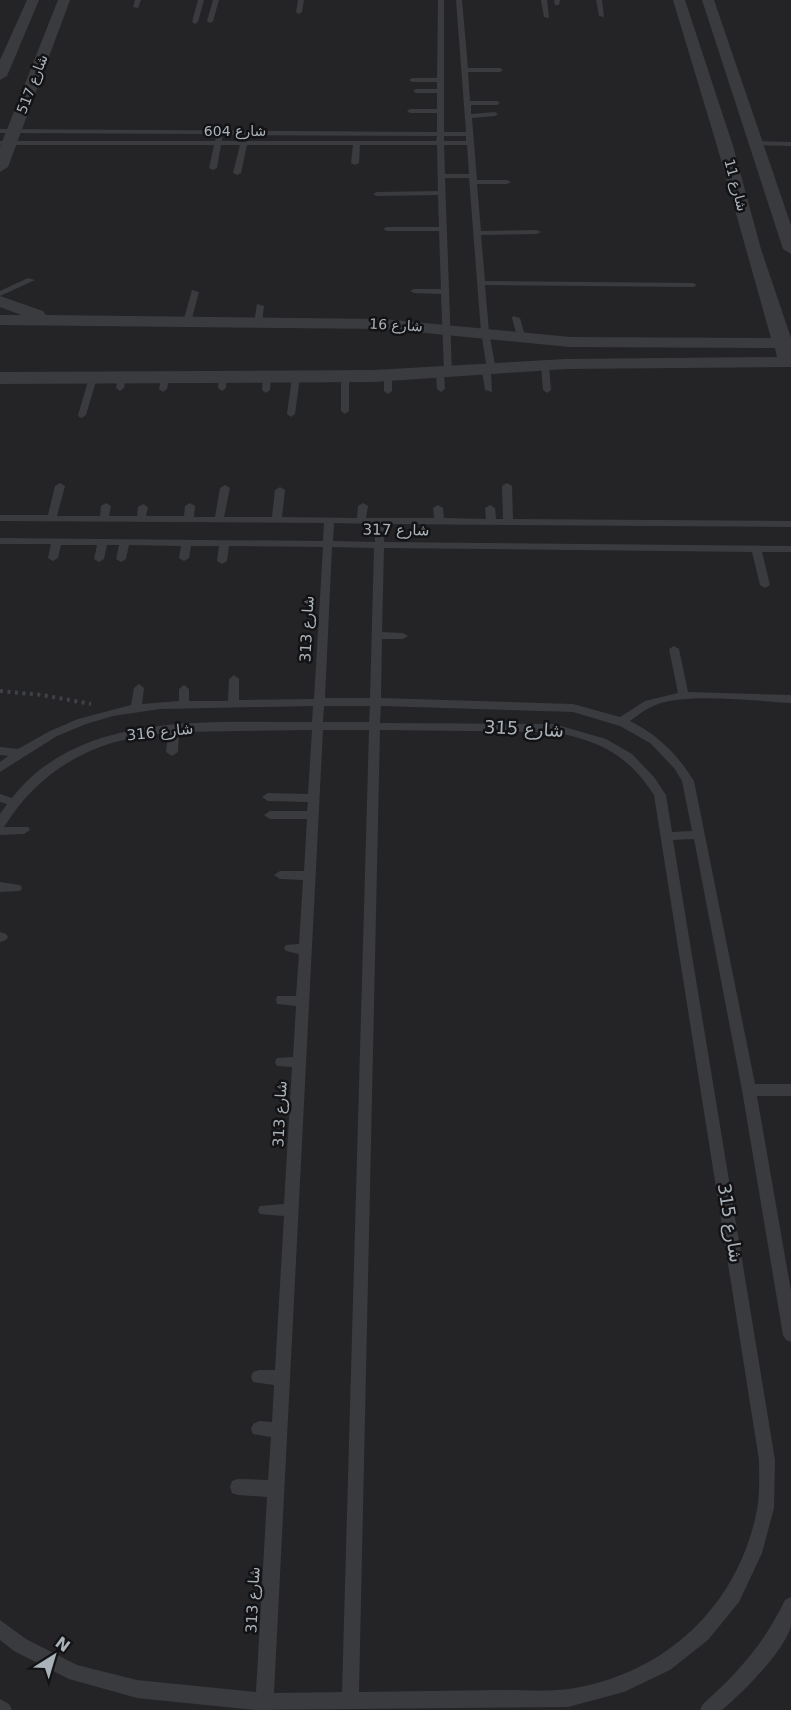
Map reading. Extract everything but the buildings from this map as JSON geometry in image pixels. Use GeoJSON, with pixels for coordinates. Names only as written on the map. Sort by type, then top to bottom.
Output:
{"type":"FeatureCollection","features":[{"type":"Feature","properties":{"kind":"street"},"geometry":{"type":"LineString","coordinates":[[0,76],[33,0]]}},
{"type":"Feature","properties":{"kind":"street","name":"شارع 517"},"geometry":{"type":"LineString","coordinates":[[0,167],[6,137],[64,0]]}},
{"type":"Feature","properties":{"kind":"street","name":"شارع 11"},"geometry":{"type":"LineString","coordinates":[[679,0],[787,343],[790,365]]}},
{"type":"Feature","properties":{"kind":"street","name":"شارع 11"},"geometry":{"type":"LineString","coordinates":[[708,0],[791,249]]}},
{"type":"Feature","properties":{"kind":"street"},"geometry":{"type":"LineString","coordinates":[[0,301],[57,321]]}},
{"type":"Feature","properties":{"kind":"street","name":"شارع 16"},"geometry":{"type":"LineString","coordinates":[[0,320],[188,322],[259,314],[485,332],[570,342],[787,343]]}},
{"type":"Feature","properties":{"kind":"street"},"geometry":{"type":"LineString","coordinates":[[0,378],[93,378],[121,383],[267,383],[296,377],[345,377],[388,383],[443,378],[489,370],[545,366],[790,365]]}},
{"type":"Feature","properties":{"kind":"lane"},"geometry":{"type":"LineString","coordinates":[[195,22],[201,0]]}},
{"type":"Feature","properties":{"kind":"lane"},"geometry":{"type":"LineString","coordinates":[[210,21],[216,0]]}},
{"type":"Feature","properties":{"kind":"lane"},"geometry":{"type":"LineString","coordinates":[[299,12],[301,0]]}},
{"type":"Feature","properties":{"kind":"lane"},"geometry":{"type":"LineString","coordinates":[[441,0],[440,138],[448,329],[443,378]]}},
{"type":"Feature","properties":{"kind":"lane"},"geometry":{"type":"LineString","coordinates":[[459,0],[489,390]]}},
{"type":"Feature","properties":{"kind":"lane"},"geometry":{"type":"LineString","coordinates":[[544,0],[547,17]]}},
{"type":"Feature","properties":{"kind":"lane"},"geometry":{"type":"LineString","coordinates":[[599,0],[602,16]]}},
{"type":"Feature","properties":{"kind":"lane"},"geometry":{"type":"LineString","coordinates":[[464,70],[500,70]]}},
{"type":"Feature","properties":{"kind":"lane"},"geometry":{"type":"LineString","coordinates":[[412,80],[441,80]]}},
{"type":"Feature","properties":{"kind":"lane"},"geometry":{"type":"LineString","coordinates":[[416,91],[440,91]]}},
{"type":"Feature","properties":{"kind":"lane"},"geometry":{"type":"LineString","coordinates":[[467,103],[497,103]]}},
{"type":"Feature","properties":{"kind":"lane"},"geometry":{"type":"LineString","coordinates":[[410,111],[440,111]]}},
{"type":"Feature","properties":{"kind":"lane"},"geometry":{"type":"LineString","coordinates":[[468,116],[495,114]]}},
{"type":"Feature","properties":{"kind":"lane"},"geometry":{"type":"LineString","coordinates":[[260,133],[261,121]]}},
{"type":"Feature","properties":{"kind":"lane"},"geometry":{"type":"LineString","coordinates":[[174,132],[176,123]]}},
{"type":"Feature","properties":{"kind":"lane","name":"شارع 604"},"geometry":{"type":"LineString","coordinates":[[6,137],[219,132],[470,138]]}},
{"type":"Feature","properties":{"kind":"lane"},"geometry":{"type":"LineString","coordinates":[[213,168],[219,132]]}},
{"type":"Feature","properties":{"kind":"lane","name":"شارع 604"},"geometry":{"type":"LineString","coordinates":[[6,137],[218,143],[357,143],[440,138]]}},
{"type":"Feature","properties":{"kind":"lane"},"geometry":{"type":"LineString","coordinates":[[237,173],[244,143]]}},
{"type":"Feature","properties":{"kind":"lane"},"geometry":{"type":"LineString","coordinates":[[355,163],[357,143]]}},
{"type":"Feature","properties":{"kind":"lane"},"geometry":{"type":"LineString","coordinates":[[755,144],[791,144]]}},
{"type":"Feature","properties":{"kind":"lane"},"geometry":{"type":"LineString","coordinates":[[442,177],[507,182]]}},
{"type":"Feature","properties":{"kind":"lane"},"geometry":{"type":"LineString","coordinates":[[377,194],[442,193]]}},
{"type":"Feature","properties":{"kind":"lane"},"geometry":{"type":"LineString","coordinates":[[387,229],[444,229]]}},
{"type":"Feature","properties":{"kind":"lane"},"geometry":{"type":"LineString","coordinates":[[477,233],[537,232]]}},
{"type":"Feature","properties":{"kind":"lane"},"geometry":{"type":"LineString","coordinates":[[0,294],[31,280]]}},
{"type":"Feature","properties":{"kind":"lane"},"geometry":{"type":"LineString","coordinates":[[481,283],[693,285]]}},
{"type":"Feature","properties":{"kind":"lane"},"geometry":{"type":"LineString","coordinates":[[414,291],[446,292]]}},
{"type":"Feature","properties":{"kind":"lane"},"geometry":{"type":"LineString","coordinates":[[188,322],[195,292]]}},
{"type":"Feature","properties":{"kind":"lane"},"geometry":{"type":"LineString","coordinates":[[516,318],[521,336]]}},
{"type":"Feature","properties":{"kind":"lane"},"geometry":{"type":"LineString","coordinates":[[545,366],[547,390]]}},
{"type":"Feature","properties":{"kind":"lane"},"geometry":{"type":"LineString","coordinates":[[291,414],[296,377]]}},
{"type":"Feature","properties":{"kind":"lane"},"geometry":{"type":"LineString","coordinates":[[345,377],[345,411]]}},
{"type":"Feature","properties":{"kind":"lane"},"geometry":{"type":"LineString","coordinates":[[82,415],[93,378]]}},
{"type":"Feature","properties":{"kind":"lane"},"geometry":{"type":"LineString","coordinates":[[52,518],[60,486]]}},
{"type":"Feature","properties":{"kind":"lane"},"geometry":{"type":"LineString","coordinates":[[507,486],[508,522]]}},
{"type":"Feature","properties":{"kind":"lane"},"geometry":{"type":"LineString","coordinates":[[219,520],[225,488]]}},
{"type":"Feature","properties":{"kind":"lane"},"geometry":{"type":"LineString","coordinates":[[277,520],[280,490]]}},
{"type":"Feature","properties":{"kind":"lane"},"geometry":{"type":"LineString","coordinates":[[104,519],[106,506]]}},
{"type":"Feature","properties":{"kind":"lane"},"geometry":{"type":"LineString","coordinates":[[189,519],[190,506]]}},
{"type":"Feature","properties":{"kind":"lane"},"geometry":{"type":"LineString","coordinates":[[361,521],[363,506]]}},
{"type":"Feature","properties":{"kind":"lane"},"geometry":{"type":"LineString","coordinates":[[141,519],[143,507]]}},
{"type":"Feature","properties":{"kind":"lane"},"geometry":{"type":"LineString","coordinates":[[438,508],[439,521]]}},
{"type":"Feature","properties":{"kind":"lane"},"geometry":{"type":"LineString","coordinates":[[490,508],[491,522]]}},
{"type":"Feature","properties":{"kind":"lane","name":"شارع 317"},"geometry":{"type":"LineString","coordinates":[[0,518],[791,524]]}},
{"type":"Feature","properties":{"kind":"lane","name":"شارع 313"},"geometry":{"type":"LineString","coordinates":[[264,1706],[329,520]]}},
{"type":"Feature","properties":{"kind":"lane"},"geometry":{"type":"LineString","coordinates":[[0,1629],[20,1645],[75,1673],[137,1689],[264,1706],[350,1705],[380,521]]}},
{"type":"Feature","properties":{"kind":"lane","name":"شارع 317"},"geometry":{"type":"LineString","coordinates":[[0,541],[791,549]]}},
{"type":"Feature","properties":{"kind":"lane"},"geometry":{"type":"LineString","coordinates":[[53,558],[57,542]]}},
{"type":"Feature","properties":{"kind":"lane"},"geometry":{"type":"LineString","coordinates":[[99,559],[103,542]]}},
{"type":"Feature","properties":{"kind":"lane"},"geometry":{"type":"LineString","coordinates":[[121,559],[125,542]]}},
{"type":"Feature","properties":{"kind":"lane"},"geometry":{"type":"LineString","coordinates":[[184,558],[186,543]]}},
{"type":"Feature","properties":{"kind":"lane"},"geometry":{"type":"LineString","coordinates":[[222,561],[224,543]]}},
{"type":"Feature","properties":{"kind":"lane"},"geometry":{"type":"LineString","coordinates":[[756,548],[765,585]]}},
{"type":"Feature","properties":{"kind":"lane"},"geometry":{"type":"LineString","coordinates":[[378,635],[403,636]]}},
{"type":"Feature","properties":{"kind":"lane"},"geometry":{"type":"LineString","coordinates":[[674,650],[684,697]]}},
{"type":"Feature","properties":{"kind":"lane"},"geometry":{"type":"LineString","coordinates":[[233,704],[234,679]]}},
{"type":"Feature","properties":{"kind":"lane"},"geometry":{"type":"LineString","coordinates":[[136,709],[139,688]]}},
{"type":"Feature","properties":{"kind":"lane"},"geometry":{"type":"LineString","coordinates":[[184,689],[184,706]]}},
{"type":"Feature","properties":{"kind":"lane"},"geometry":{"type":"LineString","coordinates":[[623,721],[638,708],[660,700],[684,697],[791,699]]}},
{"type":"Feature","properties":{"kind":"lane","name":"شارع 315"},"geometry":{"type":"LineString","coordinates":[[319,701],[573,708],[598,712],[644,732],[663,746],[678,762],[687,780],[698,835],[748,1090],[791,1335]]}},
{"type":"Feature","properties":{"kind":"lane","name":"شارع 316"},"geometry":{"type":"LineString","coordinates":[[0,768],[44,738],[78,722],[115,712],[184,706],[319,701]]}},
{"type":"Feature","properties":{"kind":"lane","name":"شارع 315"},"geometry":{"type":"LineString","coordinates":[[318,725],[554,728],[600,740],[631,758],[649,776],[660,795],[668,836],[767,1460],[766,1508],[754,1553],[733,1596],[702,1634],[664,1664],[618,1686],[568,1698],[350,1705]]}},
{"type":"Feature","properties":{"kind":"lane","name":"شارع 316"},"geometry":{"type":"LineString","coordinates":[[0,824],[12,802],[37,777],[68,756],[104,741],[143,731],[318,725]]}},
{"type":"Feature","properties":{"kind":"lane"},"geometry":{"type":"LineString","coordinates":[[172,752],[174,729]]}},
{"type":"Feature","properties":{"kind":"lane"},"geometry":{"type":"LineString","coordinates":[[0,751],[19,753]]}},
{"type":"Feature","properties":{"kind":"lane"},"geometry":{"type":"LineString","coordinates":[[268,797],[314,798]]}},
{"type":"Feature","properties":{"kind":"lane"},"geometry":{"type":"LineString","coordinates":[[0,798],[12,802]]}},
{"type":"Feature","properties":{"kind":"lane"},"geometry":{"type":"LineString","coordinates":[[270,815],[313,815]]}},
{"type":"Feature","properties":{"kind":"lane"},"geometry":{"type":"LineString","coordinates":[[0,831],[24,830]]}},
{"type":"Feature","properties":{"kind":"lane"},"geometry":{"type":"LineString","coordinates":[[668,836],[698,835]]}},
{"type":"Feature","properties":{"kind":"lane"},"geometry":{"type":"LineString","coordinates":[[280,875],[310,876]]}},
{"type":"Feature","properties":{"kind":"lane"},"geometry":{"type":"LineString","coordinates":[[0,887],[16,888]]}},
{"type":"Feature","properties":{"kind":"lane"},"geometry":{"type":"LineString","coordinates":[[290,948],[305,950]]}},
{"type":"Feature","properties":{"kind":"lane"},"geometry":{"type":"LineString","coordinates":[[282,1000],[303,1001]]}},
{"type":"Feature","properties":{"kind":"lane"},"geometry":{"type":"LineString","coordinates":[[282,1062],[299,1062]]}},
{"type":"Feature","properties":{"kind":"lane"},"geometry":{"type":"LineString","coordinates":[[748,1090],[791,1090]]}},
{"type":"Feature","properties":{"kind":"lane"},"geometry":{"type":"LineString","coordinates":[[265,1209],[291,1210]]}},
{"type":"Feature","properties":{"kind":"lane"},"geometry":{"type":"LineString","coordinates":[[259,1377],[282,1378]]}},
{"type":"Feature","properties":{"kind":"lane"},"geometry":{"type":"LineString","coordinates":[[259,1429],[279,1430]]}},
{"type":"Feature","properties":{"kind":"lane"},"geometry":{"type":"LineString","coordinates":[[238,1487],[276,1489]]}},
{"type":"Feature","properties":{"kind":"lane"},"geometry":{"type":"LineString","coordinates":[[709,1710],[745,1680],[779,1633],[791,1606]]}},
{"type":"Feature","properties":{"kind":"path"},"geometry":{"type":"LineString","coordinates":[[0,691],[81,701],[115,712]]}},
{"type":"Feature","properties":{"kind":"shaded area"},"geometry":{"type":"Polygon","coordinates":[[[0,0],[791,0],[791,1710],[0,1710],[0,0]]]}}]}
